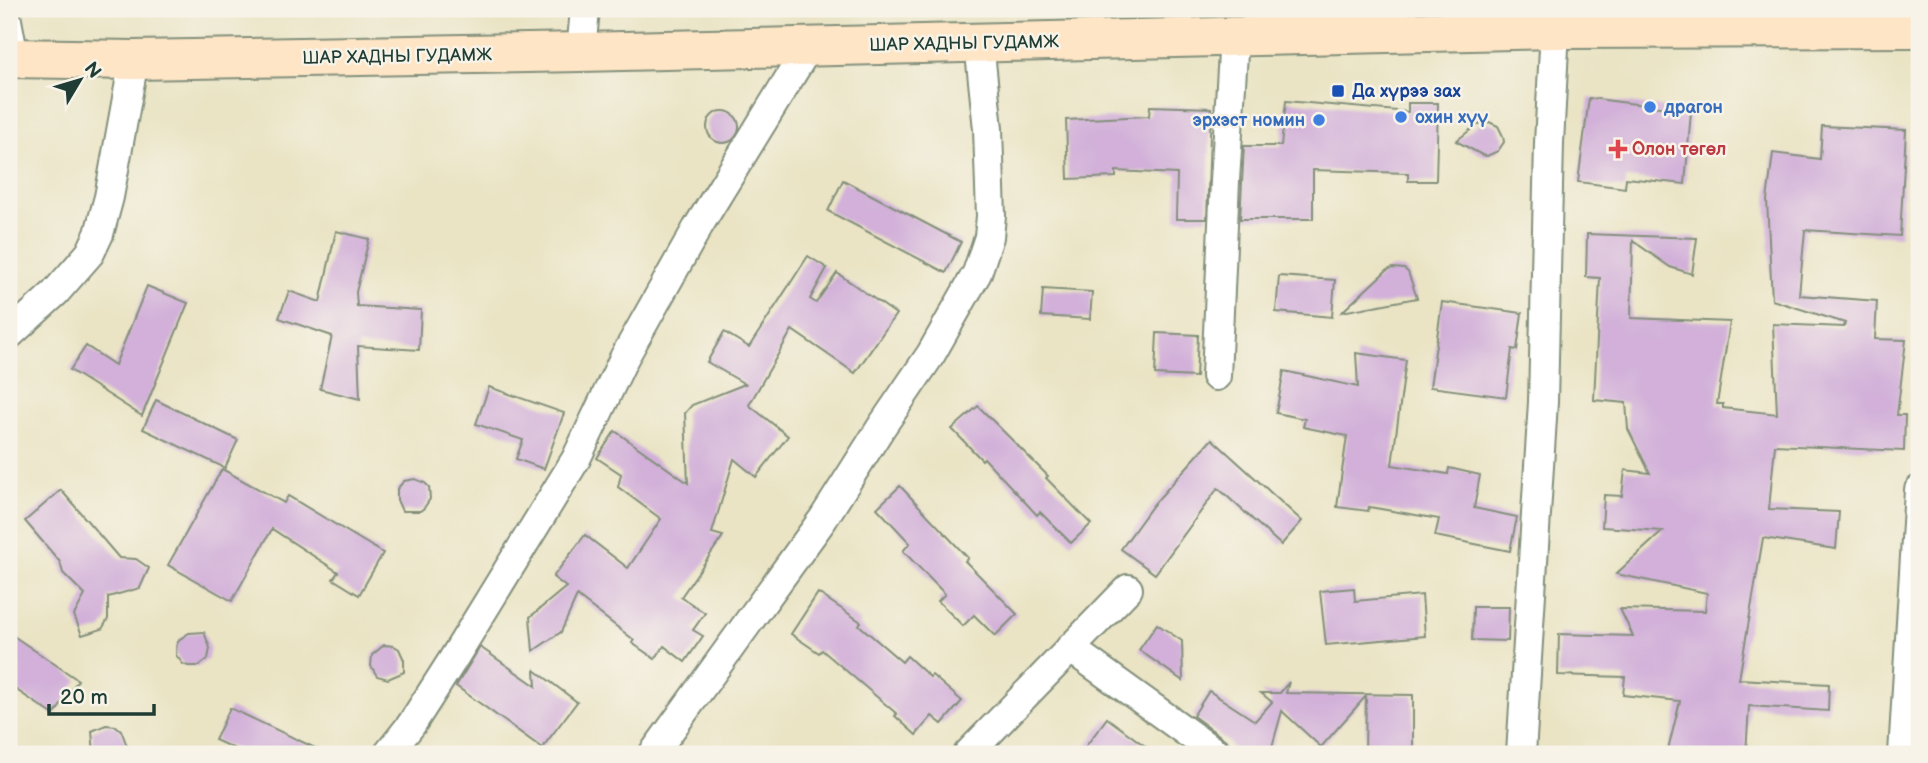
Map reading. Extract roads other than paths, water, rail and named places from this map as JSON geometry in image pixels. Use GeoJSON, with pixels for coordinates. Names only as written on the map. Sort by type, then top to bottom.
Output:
{"type":"FeatureCollection","features":[{"type":"Feature","properties":{"kind":"main road","name":"ШАР ХАДНЫ ГУДАМЖ"},"geometry":{"type":"LineString","coordinates":[[15,58],[134,60],[1234,37],[1502,19],[1555,29],[1919,27]]}},
{"type":"Feature","properties":{"kind":"street"},"geometry":{"type":"LineString","coordinates":[[581,52],[585,9]]}},
{"type":"Feature","properties":{"kind":"street"},"geometry":{"type":"LineString","coordinates":[[1521,754],[1543,402],[1549,143],[1555,29]]}},
{"type":"Feature","properties":{"kind":"street"},"geometry":{"type":"LineString","coordinates":[[1216,376],[1234,37]]}},
{"type":"Feature","properties":{"kind":"street"},"geometry":{"type":"LineString","coordinates":[[653,754],[823,519],[930,354],[976,273],[989,237],[991,216],[988,129],[979,43]]}},
{"type":"Feature","properties":{"kind":"street"},"geometry":{"type":"LineString","coordinates":[[388,754],[431,693],[576,459],[624,358],[699,225],[809,46]]}},
{"type":"Feature","properties":{"kind":"street"},"geometry":{"type":"LineString","coordinates":[[12,327],[75,272],[90,253],[99,234],[109,197],[134,60]]}},
{"type":"Feature","properties":{"kind":"street"},"geometry":{"type":"LineString","coordinates":[[1903,754],[1919,490]]}},
{"type":"Feature","properties":{"kind":"street"},"geometry":{"type":"LineString","coordinates":[[968,754],[1128,589]]}},
{"type":"Feature","properties":{"kind":"street"},"geometry":{"type":"LineString","coordinates":[[1070,648],[1217,754]]}},
{"type":"Feature","properties":{"kind":"lane"},"geometry":{"type":"LineString","coordinates":[[12,9],[15,58]]}},
{"type":"Feature","properties":{"kind":"place","name":"Да хүрээ зах"},"geometry":{"type":"Point","coordinates":[1338,91]}},
{"type":"Feature","properties":{"kind":"place","name":"драгон"},"geometry":{"type":"Point","coordinates":[1650,107]}},
{"type":"Feature","properties":{"kind":"place","name":"охин хүү"},"geometry":{"type":"Point","coordinates":[1401,117]}},
{"type":"Feature","properties":{"kind":"place","name":"эрхэст номин"},"geometry":{"type":"Point","coordinates":[1319,120]}},
{"type":"Feature","properties":{"kind":"place","name":"Олон төгөл"},"geometry":{"type":"Point","coordinates":[1618,149]}}]}
